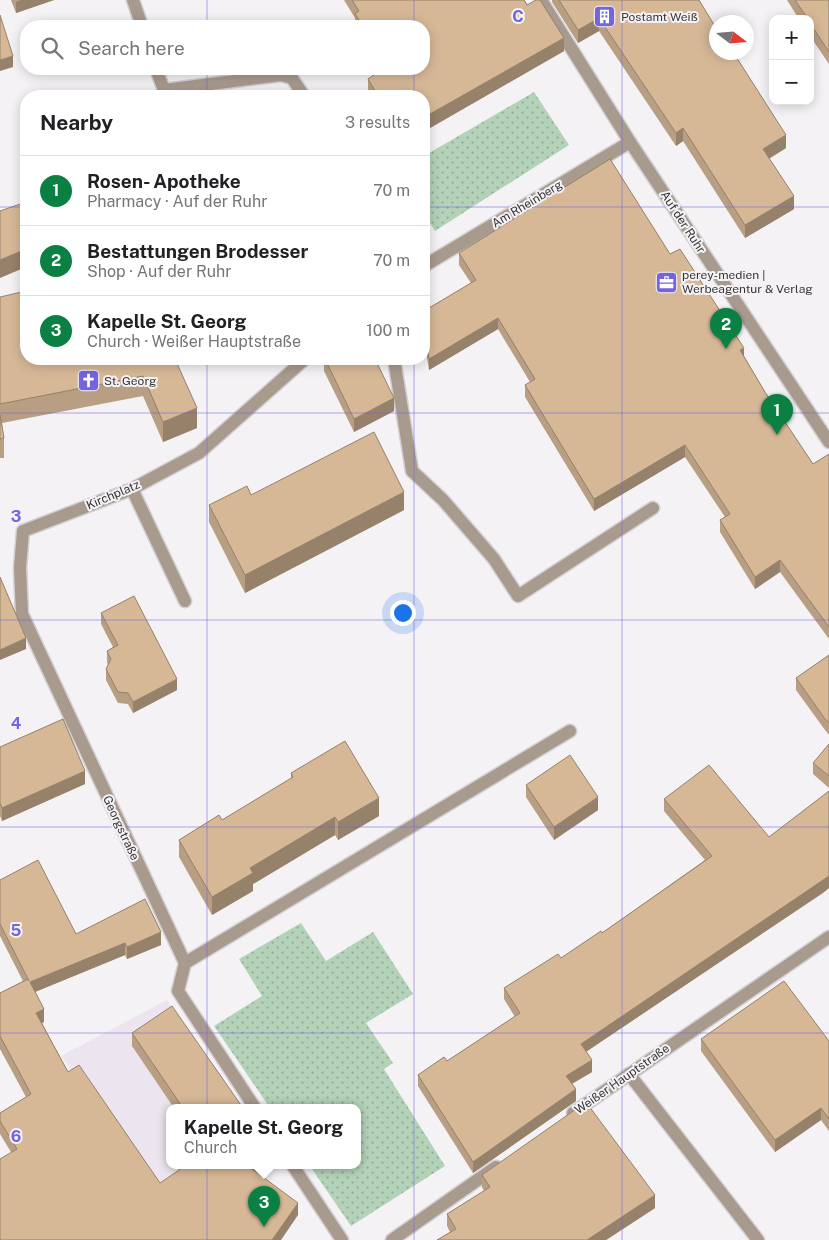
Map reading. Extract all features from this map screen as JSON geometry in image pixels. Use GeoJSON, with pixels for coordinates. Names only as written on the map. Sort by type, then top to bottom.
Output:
{"type":"FeatureCollection","features":[{"type":"Feature","properties":{"kind":"street"},"geometry":{"type":"LineString","coordinates":[[133,0],[140,20]]}},
{"type":"Feature","properties":{"kind":"street","name":"Auf der Ruhr"},"geometry":{"type":"LineString","coordinates":[[541,0],[630,142],[829,442]]}},
{"type":"Feature","properties":{"kind":"street"},"geometry":{"type":"LineString","coordinates":[[158,75],[164,90],[282,75],[292,78],[300,90]]}},
{"type":"Feature","properties":{"kind":"street","name":"Am Rheinberg"},"geometry":{"type":"LineString","coordinates":[[430,262],[630,142]]}},
{"type":"Feature","properties":{"kind":"street","name":"Kirchplatz"},"geometry":{"type":"LineString","coordinates":[[23,531],[132,489],[199,453],[298,365]]}},
{"type":"Feature","properties":{"kind":"street"},"geometry":{"type":"LineString","coordinates":[[395,365],[412,471],[443,500],[494,559],[518,596],[653,508]]}},
{"type":"Feature","properties":{"kind":"street"},"geometry":{"type":"LineString","coordinates":[[132,489],[185,601]]}},
{"type":"Feature","properties":{"kind":"street","name":"Georgstraße"},"geometry":{"type":"LineString","coordinates":[[23,531],[20,568],[22,614],[185,963]]}},
{"type":"Feature","properties":{"kind":"street"},"geometry":{"type":"LineString","coordinates":[[252,1104],[178,991],[185,963],[570,731]]}},
{"type":"Feature","properties":{"kind":"street","name":"Weißer Hauptstraße"},"geometry":{"type":"LineString","coordinates":[[564,1120],[829,938]]}},
{"type":"Feature","properties":{"kind":"street"},"geometry":{"type":"LineString","coordinates":[[629,1074],[758,1240]]}},
{"type":"Feature","properties":{"kind":"street"},"geometry":{"type":"LineString","coordinates":[[392,1240],[506,1160]]}},
{"type":"Feature","properties":{"kind":"street"},"geometry":{"type":"LineString","coordinates":[[295,1169],[342,1240]]}},
{"type":"Feature","properties":{"kind":"shaded area"},"geometry":{"type":"Polygon","coordinates":[[[167,1000],[238,1104],[166,1104],[166,1169],[276,1169],[186,1234],[79,1078],[61,1056],[167,1000]]]}},
{"type":"Feature","properties":{"kind":"green space"},"geometry":{"type":"Polygon","coordinates":[[[534,92],[569,145],[435,231],[430,223],[430,153],[534,92]]]}},
{"type":"Feature","properties":{"kind":"green space"},"geometry":{"type":"Polygon","coordinates":[[[301,923],[326,961],[373,932],[413,994],[366,1023],[393,1063],[384,1069],[445,1166],[351,1226],[312,1169],[361,1169],[361,1104],[267,1104],[214,1026],[262,996],[239,959],[301,923]]]}},
{"type":"Feature","properties":{"kind":"building"},"geometry":{"type":"Polygon","coordinates":[[[352,0],[524,0],[527,5],[540,0],[564,38],[430,114],[430,90],[374,90],[368,79],[374,75],[430,75],[430,20],[359,20],[355,14],[359,11],[352,0]]]}},
{"type":"Feature","properties":{"kind":"building"},"geometry":{"type":"Polygon","coordinates":[[[559,0],[699,0],[709,16],[709,60],[738,60],[786,135],[763,149],[794,196],[745,225],[683,128],[676,133],[599,18],[578,30],[559,0]]]}},
{"type":"Feature","properties":{"kind":"building"},"geometry":{"type":"Polygon","coordinates":[[[795,0],[829,0],[829,52],[814,29],[814,15],[805,15],[795,0]]]}},
{"type":"Feature","properties":{"kind":"building"},"geometry":{"type":"Polygon","coordinates":[[[0,15],[13,56],[0,60],[0,15]]]}},
{"type":"Feature","properties":{"kind":"building"},"geometry":{"type":"Polygon","coordinates":[[[610,159],[670,254],[680,249],[744,348],[740,350],[765,392],[813,464],[829,454],[829,627],[780,560],[755,577],[720,520],[730,514],[685,445],[594,499],[525,385],[535,379],[498,318],[430,358],[430,307],[476,280],[459,253],[610,159]]]}},
{"type":"Feature","properties":{"kind":"building"},"geometry":{"type":"Polygon","coordinates":[[[20,204],[20,252],[0,260],[0,211],[20,204]]]}},
{"type":"Feature","properties":{"kind":"building"},"geometry":{"type":"Polygon","coordinates":[[[20,292],[20,365],[178,365],[197,408],[163,422],[143,376],[0,404],[0,297],[20,292]]]}},
{"type":"Feature","properties":{"kind":"building"},"geometry":{"type":"Polygon","coordinates":[[[328,365],[378,365],[394,398],[354,419],[328,365]]]}},
{"type":"Feature","properties":{"kind":"building"},"geometry":{"type":"Polygon","coordinates":[[[0,415],[4,438],[0,439],[0,415]]]}},
{"type":"Feature","properties":{"kind":"building"},"geometry":{"type":"Polygon","coordinates":[[[374,432],[404,492],[245,575],[209,505],[247,486],[251,495],[374,432]]]}},
{"type":"Feature","properties":{"kind":"building"},"geometry":{"type":"Polygon","coordinates":[[[0,577],[26,638],[0,650],[0,577]]]}},
{"type":"Feature","properties":{"kind":"building"},"geometry":{"type":"Polygon","coordinates":[[[134,596],[177,679],[133,702],[128,693],[118,692],[106,669],[111,659],[107,651],[118,645],[101,613],[134,596]]]}},
{"type":"Feature","properties":{"kind":"building"},"geometry":{"type":"Polygon","coordinates":[[[829,655],[829,723],[796,678],[829,655]]]}},
{"type":"Feature","properties":{"kind":"building"},"geometry":{"type":"Polygon","coordinates":[[[63,719],[85,771],[2,808],[0,803],[0,747],[63,719]]]}},
{"type":"Feature","properties":{"kind":"building"},"geometry":{"type":"Polygon","coordinates":[[[345,741],[379,798],[338,822],[335,817],[250,868],[253,873],[212,897],[179,840],[219,815],[222,820],[293,777],[291,773],[345,741]]]}},
{"type":"Feature","properties":{"kind":"building"},"geometry":{"type":"Polygon","coordinates":[[[829,744],[829,776],[813,763],[829,744]]]}},
{"type":"Feature","properties":{"kind":"building"},"geometry":{"type":"Polygon","coordinates":[[[570,755],[598,797],[554,827],[526,785],[570,755]]]}},
{"type":"Feature","properties":{"kind":"building"},"geometry":{"type":"Polygon","coordinates":[[[709,765],[769,837],[829,791],[829,876],[581,1044],[592,1060],[566,1076],[576,1089],[473,1162],[418,1075],[444,1057],[447,1061],[520,1013],[504,988],[558,954],[561,958],[601,931],[602,933],[712,856],[664,799],[709,765]]]}},
{"type":"Feature","properties":{"kind":"building"},"geometry":{"type":"Polygon","coordinates":[[[38,860],[76,934],[145,899],[161,932],[127,947],[125,943],[30,982],[44,1009],[36,1013],[68,1072],[79,1065],[160,1183],[181,1169],[252,1169],[298,1203],[272,1240],[0,1240],[0,1159],[17,1149],[0,1121],[0,1113],[31,1094],[0,1036],[0,993],[28,979],[0,924],[0,880],[38,860]]]}},
{"type":"Feature","properties":{"kind":"building"},"geometry":{"type":"Polygon","coordinates":[[[784,981],[829,1041],[829,1119],[821,1108],[775,1140],[701,1039],[784,981]]]}},
{"type":"Feature","properties":{"kind":"building"},"geometry":{"type":"Polygon","coordinates":[[[172,1006],[240,1104],[180,1104],[132,1033],[172,1006]]]}},
{"type":"Feature","properties":{"kind":"building"},"geometry":{"type":"Polygon","coordinates":[[[586,1102],[655,1195],[587,1240],[437,1240],[456,1229],[447,1214],[490,1187],[482,1175],[586,1102]]]}},
{"type":"Feature","properties":{"kind":"place","name":"Postamt Weiß"},"geometry":{"type":"Point","coordinates":[605,17]}},
{"type":"Feature","properties":{"kind":"place","name":"perey-medien | Werbeagentur & Verlag"},"geometry":{"type":"Point","coordinates":[666,282]}},
{"type":"Feature","properties":{"kind":"place","name":"Bestattungen Brodesser"},"geometry":{"type":"Point","coordinates":[726,349]}},
{"type":"Feature","properties":{"kind":"place","name":"St. Georg"},"geometry":{"type":"Point","coordinates":[88,381]}},
{"type":"Feature","properties":{"kind":"place","name":"Rosen- Apotheke"},"geometry":{"type":"Point","coordinates":[777,435]}},
{"type":"Feature","properties":{"kind":"place","name":"Kapelle St. Georg"},"geometry":{"type":"Point","coordinates":[264,1227]}}]}
